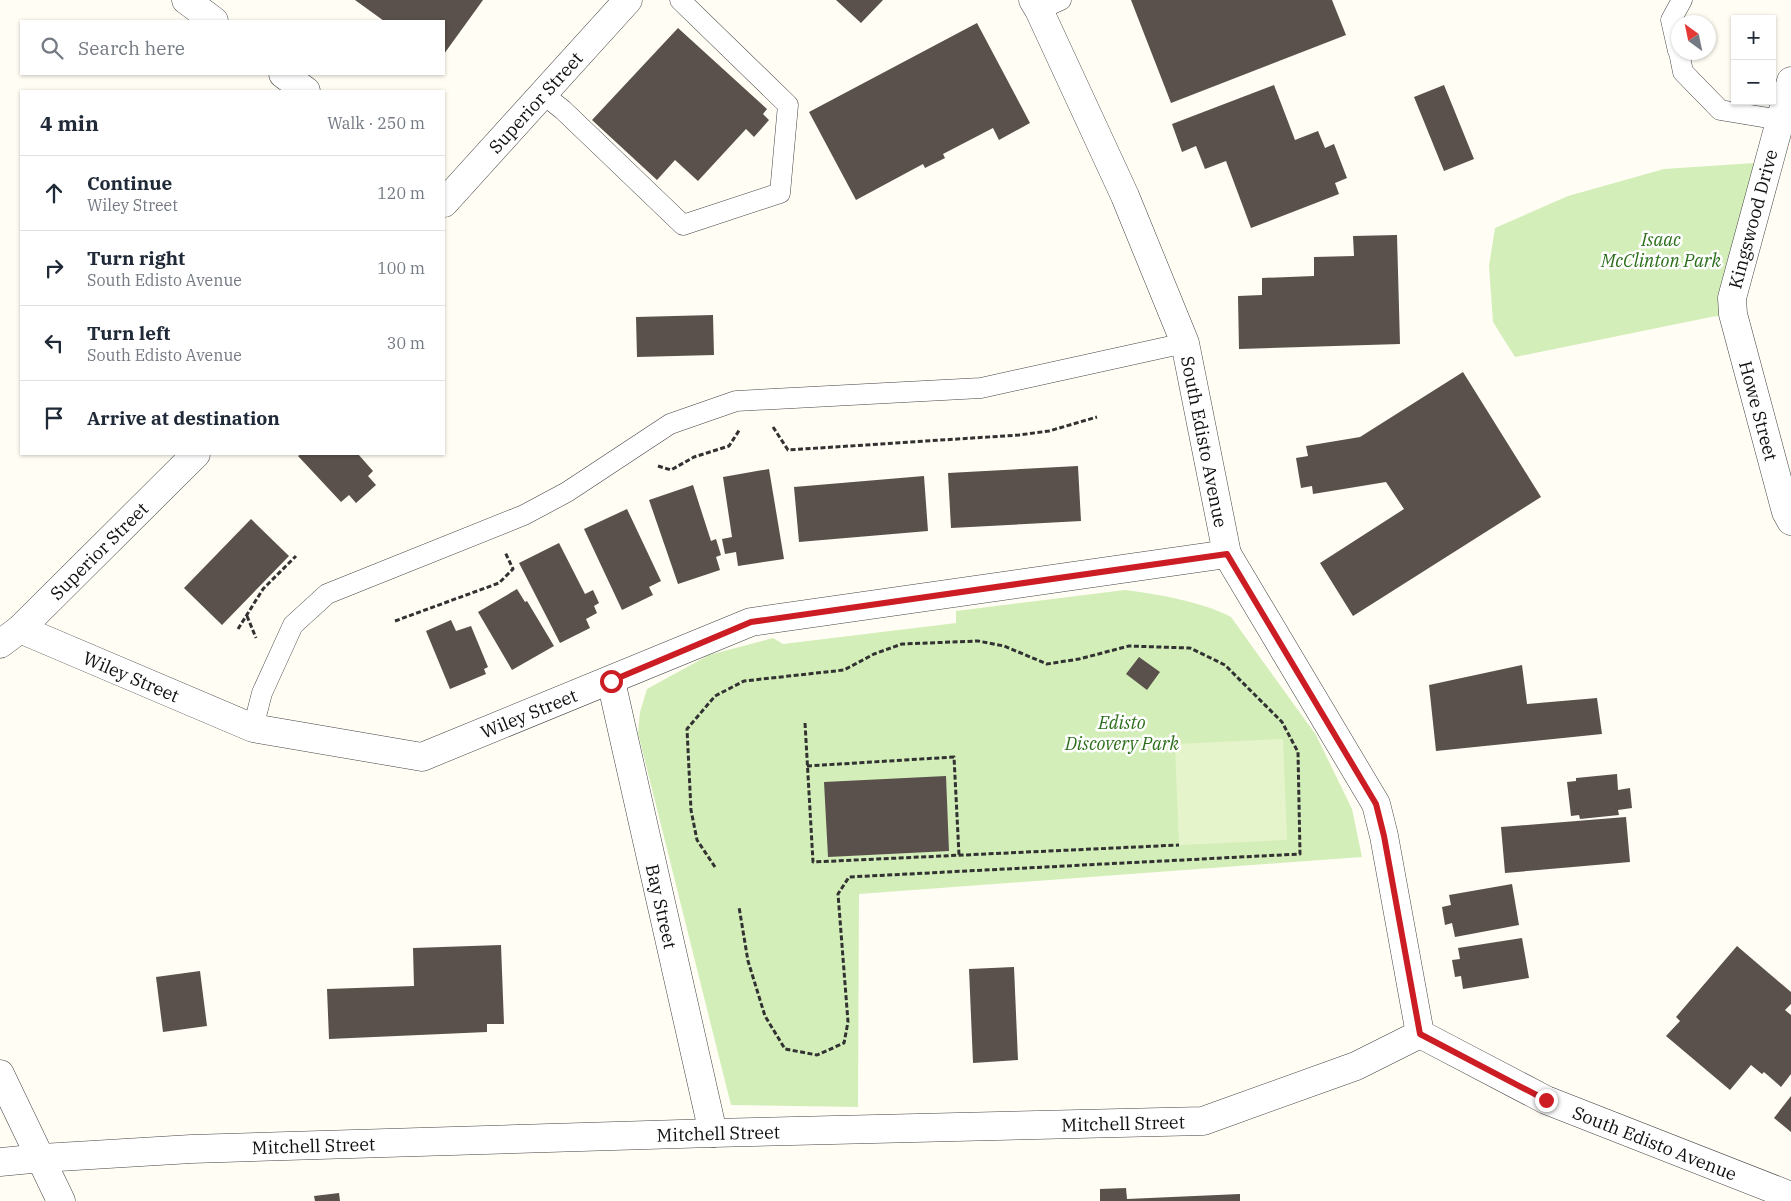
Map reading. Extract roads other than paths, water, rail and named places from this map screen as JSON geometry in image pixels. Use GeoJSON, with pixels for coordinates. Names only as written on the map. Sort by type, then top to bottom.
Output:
{"type":"FeatureCollection","features":[{"type":"Feature","properties":{"kind":"street"},"geometry":{"type":"LineString","coordinates":[[186,0],[213,20]]}},
{"type":"Feature","properties":{"kind":"street","name":"Superior Street"},"geometry":{"type":"LineString","coordinates":[[445,199],[628,0]]}},
{"type":"Feature","properties":{"kind":"street","name":"South Edisto Avenue"},"geometry":{"type":"LineString","coordinates":[[1044,3],[1185,343],[1227,554],[1376,804],[1384,836],[1420,1034],[1546,1100],[1791,1196]]}},
{"type":"Feature","properties":{"kind":"street"},"geometry":{"type":"LineString","coordinates":[[284,75],[305,90]]}},
{"type":"Feature","properties":{"kind":"street","name":"Kingswood Drive"},"geometry":{"type":"LineString","coordinates":[[1732,298],[1791,81]]}},
{"type":"Feature","properties":{"kind":"street","name":"Howe Street"},"geometry":{"type":"LineString","coordinates":[[1732,298],[1733,314],[1789,515]]}},
{"type":"Feature","properties":{"kind":"street","name":"Superior Street"},"geometry":{"type":"LineString","coordinates":[[10,636],[195,455]]}},
{"type":"Feature","properties":{"kind":"street","name":"Wiley Street"},"geometry":{"type":"LineString","coordinates":[[10,636],[253,728],[422,757],[751,622],[1227,554]]}},
{"type":"Feature","properties":{"kind":"street","name":"Bay Street"},"geometry":{"type":"LineString","coordinates":[[611,681],[713,1133]]}},
{"type":"Feature","properties":{"kind":"street","name":"Mitchell Street"},"geometry":{"type":"LineString","coordinates":[[0,1162],[191,1149],[1203,1120],[1356,1066],[1420,1034]]}},
{"type":"Feature","properties":{"kind":"street"},"geometry":{"type":"LineString","coordinates":[[0,1074],[61,1201]]}},
{"type":"Feature","properties":{"kind":"lane"},"geometry":{"type":"LineString","coordinates":[[543,94],[563,110],[683,225],[780,193],[788,105],[680,0]]}},
{"type":"Feature","properties":{"kind":"lane"},"geometry":{"type":"LineString","coordinates":[[1674,15],[1682,0]]}},
{"type":"Feature","properties":{"kind":"lane"},"geometry":{"type":"LineString","coordinates":[[1681,60],[1684,72],[1720,110],[1780,120]]}},
{"type":"Feature","properties":{"kind":"lane"},"geometry":{"type":"LineString","coordinates":[[253,728],[262,693],[292,625],[328,594],[524,515],[567,492],[670,424],[736,401],[980,388],[1185,343]]}},
{"type":"Feature","properties":{"kind":"park label","name":"Isaac McClinton Park"},"geometry":{"type":"Point","coordinates":[1661,249]}},
{"type":"Feature","properties":{"kind":"park label","name":"Edisto Discovery Park"},"geometry":{"type":"Point","coordinates":[1122,732]}}]}
